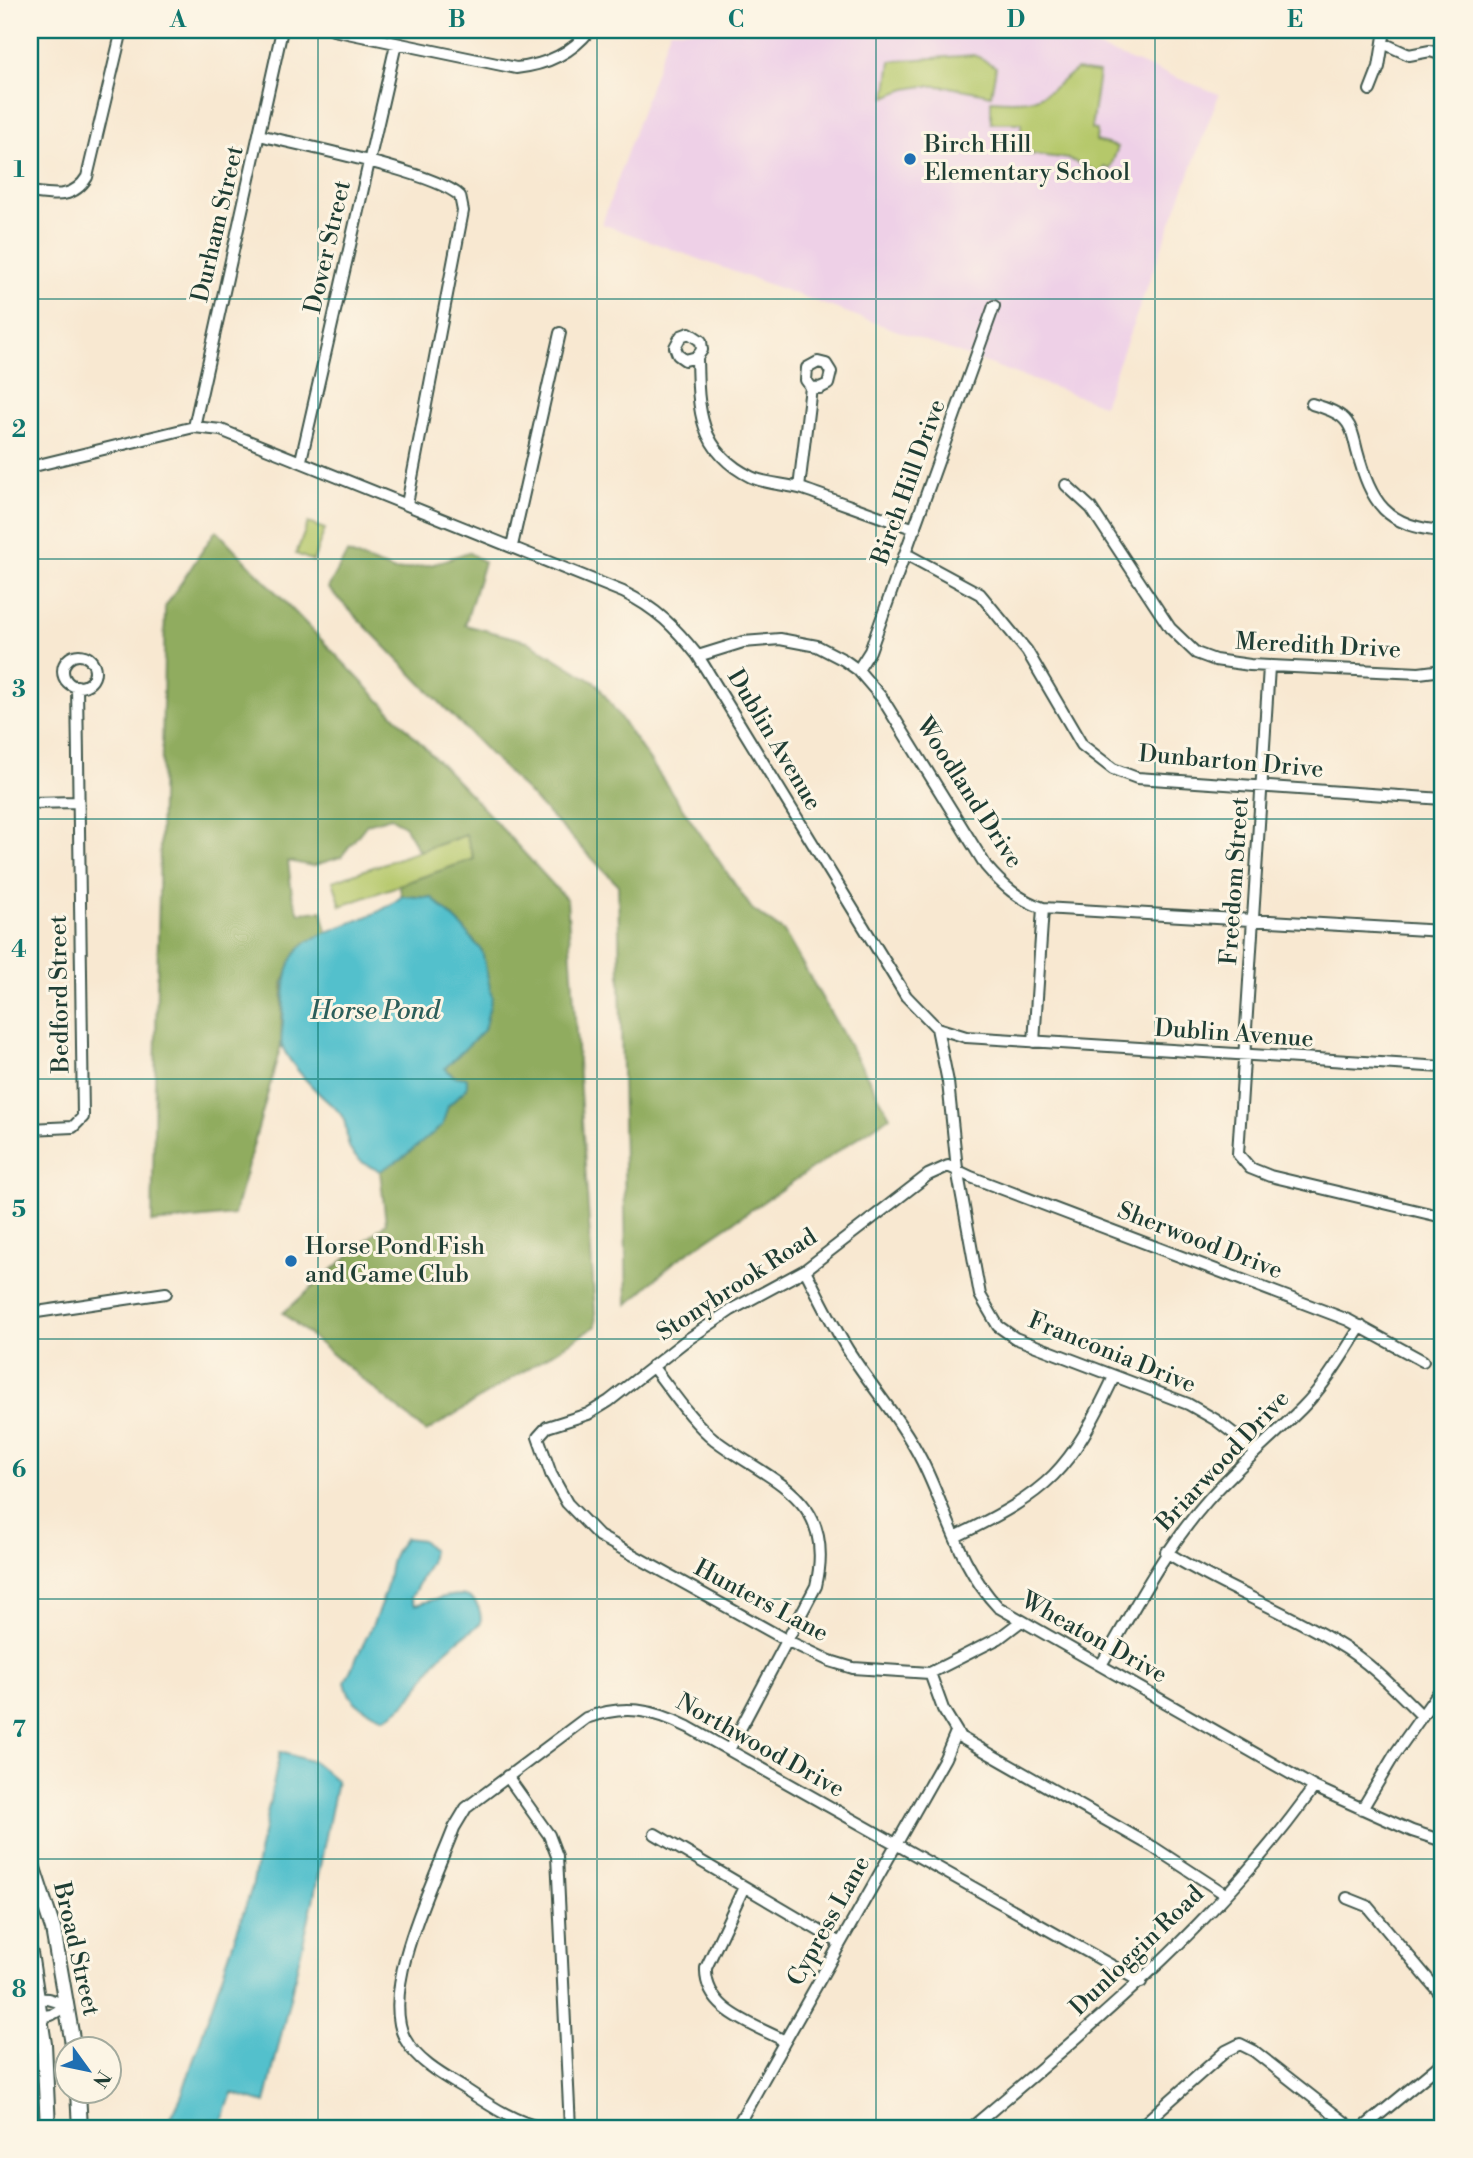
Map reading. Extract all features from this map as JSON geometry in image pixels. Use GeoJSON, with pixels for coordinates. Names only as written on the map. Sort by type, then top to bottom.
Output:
{"type":"FeatureCollection","features":[{"type":"Feature","properties":{"kind":"main road","name":"Broad Street"},"geometry":{"type":"LineString","coordinates":[[30,1859],[49,1912],[72,2036]]}},
{"type":"Feature","properties":{"kind":"main road","name":"Broad Street"},"geometry":{"type":"LineString","coordinates":[[30,1953],[35,2018],[46,2065],[48,2128]]}},
{"type":"Feature","properties":{"kind":"main road"},"geometry":{"type":"LineString","coordinates":[[79,2106],[80,2128]]}},
{"type":"Feature","properties":{"kind":"street"},"geometry":{"type":"LineString","coordinates":[[30,192],[64,195],[78,189],[87,177],[122,30]]}},
{"type":"Feature","properties":{"kind":"street","name":"Durham Street"},"geometry":{"type":"LineString","coordinates":[[194,428],[282,30]]}},
{"type":"Feature","properties":{"kind":"street"},"geometry":{"type":"LineString","coordinates":[[333,30],[516,68],[539,65],[561,56],[590,30]]}},
{"type":"Feature","properties":{"kind":"street"},"geometry":{"type":"LineString","coordinates":[[1370,90],[1379,67],[1385,30]]}},
{"type":"Feature","properties":{"kind":"street"},"geometry":{"type":"LineString","coordinates":[[1383,43],[1409,55],[1430,51],[1443,55]]}},
{"type":"Feature","properties":{"kind":"street","name":"Dover Street"},"geometry":{"type":"LineString","coordinates":[[301,460],[396,44]]}},
{"type":"Feature","properties":{"kind":"street"},"geometry":{"type":"LineString","coordinates":[[259,135],[369,161],[448,187],[460,197],[463,211],[407,504]]}},
{"type":"Feature","properties":{"kind":"street","name":"Birch Hill Drive"},"geometry":{"type":"LineString","coordinates":[[858,670],[870,651],[994,306]]}},
{"type":"Feature","properties":{"kind":"street"},"geometry":{"type":"LineString","coordinates":[[512,546],[560,333]]}},
{"type":"Feature","properties":{"kind":"street"},"geometry":{"type":"LineString","coordinates":[[697,357],[700,420],[716,449],[752,478],[799,488],[915,529]]}},
{"type":"Feature","properties":{"kind":"street"},"geometry":{"type":"LineString","coordinates":[[799,488],[811,387]]}},
{"type":"Feature","properties":{"kind":"street"},"geometry":{"type":"LineString","coordinates":[[1312,404],[1330,410],[1348,424],[1372,494],[1386,513],[1403,523],[1443,531]]}},
{"type":"Feature","properties":{"kind":"street","name":"Dublin Avenue"},"geometry":{"type":"LineString","coordinates":[[30,467],[194,428],[221,430],[512,546],[623,592],[652,607],[676,628],[698,656],[906,996],[937,1028],[966,1037],[1443,1067]]}},
{"type":"Feature","properties":{"kind":"street","name":"Meredith Drive"},"geometry":{"type":"LineString","coordinates":[[1066,485],[1091,508],[1160,615],[1187,646],[1214,660],[1269,667],[1419,673],[1443,670]]}},
{"type":"Feature","properties":{"kind":"street","name":"Dunbarton Drive"},"geometry":{"type":"LineString","coordinates":[[906,554],[971,587],[994,608],[1027,651],[1082,745],[1096,759],[1138,778],[1443,799]]}},
{"type":"Feature","properties":{"kind":"street","name":"Woodland Drive"},"geometry":{"type":"LineString","coordinates":[[698,656],[753,640],[792,640],[831,652],[858,670],[895,718],[986,866],[1016,895],[1043,908],[1443,931]]}},
{"type":"Feature","properties":{"kind":"street","name":"Freedom Street"},"geometry":{"type":"LineString","coordinates":[[1269,667],[1238,1147],[1243,1162],[1250,1168],[1270,1176],[1443,1217]]}},
{"type":"Feature","properties":{"kind":"street","name":"Bedford Street"},"geometry":{"type":"LineString","coordinates":[[30,1129],[73,1127],[83,1117],[77,686]]}},
{"type":"Feature","properties":{"kind":"street"},"geometry":{"type":"LineString","coordinates":[[30,803],[78,802]]}},
{"type":"Feature","properties":{"kind":"street"},"geometry":{"type":"LineString","coordinates":[[1034,1042],[1043,908]]}},
{"type":"Feature","properties":{"kind":"street","name":"Franconia Drive"},"geometry":{"type":"LineString","coordinates":[[937,1028],[948,1082],[957,1169],[981,1295],[998,1326],[1015,1338],[1188,1404],[1216,1420],[1255,1450]]}},
{"type":"Feature","properties":{"kind":"street","name":"Stonybrook Road"},"geometry":{"type":"LineString","coordinates":[[538,1437],[547,1427],[588,1413],[609,1401],[652,1366],[731,1310],[805,1270],[928,1175],[948,1166],[957,1169]]}},
{"type":"Feature","properties":{"kind":"street","name":"Sherwood Drive"},"geometry":{"type":"LineString","coordinates":[[957,1169],[971,1177],[1361,1326],[1423,1361]]}},
{"type":"Feature","properties":{"kind":"street","name":"Wheaton Drive"},"geometry":{"type":"LineString","coordinates":[[805,1270],[848,1349],[900,1422],[922,1460],[978,1586],[998,1607],[1020,1622],[1101,1665],[1314,1787],[1443,1841]]}},
{"type":"Feature","properties":{"kind":"street"},"geometry":{"type":"LineString","coordinates":[[30,1313],[166,1293]]}},
{"type":"Feature","properties":{"kind":"street","name":"Briarwood Drive"},"geometry":{"type":"LineString","coordinates":[[1101,1665],[1166,1552],[1206,1502],[1255,1450],[1303,1407],[1336,1366],[1361,1326]]}},
{"type":"Feature","properties":{"kind":"street"},"geometry":{"type":"LineString","coordinates":[[652,1366],[696,1422],[713,1439],[782,1482],[810,1517],[819,1551],[819,1574],[788,1641],[729,1750]]}},
{"type":"Feature","properties":{"kind":"street"},"geometry":{"type":"LineString","coordinates":[[955,1537],[1021,1504],[1056,1475],[1090,1427],[1114,1377]]}},
{"type":"Feature","properties":{"kind":"street","name":"Hunters Lane"},"geometry":{"type":"LineString","coordinates":[[538,1437],[551,1475],[567,1503],[599,1536],[788,1641],[853,1668],[930,1673]]}},
{"type":"Feature","properties":{"kind":"street"},"geometry":{"type":"LineString","coordinates":[[1166,1552],[1204,1576],[1339,1643],[1383,1676],[1422,1716]]}},
{"type":"Feature","properties":{"kind":"street"},"geometry":{"type":"LineString","coordinates":[[1020,1622],[999,1638],[930,1673],[956,1732],[974,1746],[1153,1847],[1225,1894]]}},
{"type":"Feature","properties":{"kind":"street"},"geometry":{"type":"LineString","coordinates":[[1362,1809],[1395,1754],[1443,1686]]}},
{"type":"Feature","properties":{"kind":"street","name":"Northwood Drive"},"geometry":{"type":"LineString","coordinates":[[543,2128],[513,2119],[437,2072],[418,2056],[404,2038],[398,1982],[454,1828],[466,1808],[586,1718],[624,1707],[666,1716],[1141,1982]]}},
{"type":"Feature","properties":{"kind":"street","name":"Cypress Lane"},"geometry":{"type":"LineString","coordinates":[[736,2128],[956,1732]]}},
{"type":"Feature","properties":{"kind":"street"},"geometry":{"type":"LineString","coordinates":[[507,1776],[550,1835],[557,1856],[570,2128]]}},
{"type":"Feature","properties":{"kind":"street","name":"Dunloggin Road"},"geometry":{"type":"LineString","coordinates":[[971,2128],[1141,1982],[1275,1843],[1314,1787]]}},
{"type":"Feature","properties":{"kind":"street"},"geometry":{"type":"LineString","coordinates":[[655,1835],[840,1943]]}},
{"type":"Feature","properties":{"kind":"street"},"geometry":{"type":"LineString","coordinates":[[744,1887],[706,1968],[705,1981],[714,2000],[785,2041]]}},
{"type":"Feature","properties":{"kind":"street"},"geometry":{"type":"LineString","coordinates":[[1347,1898],[1367,1906],[1443,1997]]}},
{"type":"Feature","properties":{"kind":"street"},"geometry":{"type":"LineString","coordinates":[[34,1998],[68,2005]]}},
{"type":"Feature","properties":{"kind":"street"},"geometry":{"type":"LineString","coordinates":[[35,2018],[68,2005]]}},
{"type":"Feature","properties":{"kind":"street"},"geometry":{"type":"LineString","coordinates":[[1144,2127],[1226,2051],[1240,2044],[1254,2051],[1352,2128]]}},
{"type":"Feature","properties":{"kind":"street"},"geometry":{"type":"LineString","coordinates":[[1363,2128],[1443,2062]]}},
{"type":"Feature","properties":{"kind":"shaded area","name":"Birch Hill Elementary School"},"geometry":{"type":"Polygon","coordinates":[[[670,30],[1052,30],[1219,94],[1103,405],[602,224],[670,30]]]}},
{"type":"Feature","properties":{"kind":"green space"},"geometry":{"type":"Polygon","coordinates":[[[975,55],[996,67],[991,95],[950,87],[926,86],[886,97],[891,61],[975,55]]]}},
{"type":"Feature","properties":{"kind":"green space"},"geometry":{"type":"Polygon","coordinates":[[[1076,70],[1099,73],[1091,129],[1097,130],[1096,141],[1118,147],[1110,169],[1104,167],[1102,174],[1069,159],[1021,153],[1021,123],[991,123],[991,100],[1019,101],[1038,97],[1076,70]]]}},
{"type":"Feature","properties":{"kind":"green space"},"geometry":{"type":"Polygon","coordinates":[[[308,523],[325,529],[313,561],[296,554],[308,523]]]}},
{"type":"Feature","properties":{"kind":"green space"},"geometry":{"type":"Polygon","coordinates":[[[216,530],[484,809],[567,900],[596,1326],[426,1432],[283,1313],[386,1223],[380,1171],[402,1158],[441,1126],[448,1106],[467,1088],[445,1068],[461,1051],[482,951],[459,923],[432,898],[402,896],[399,885],[474,859],[466,835],[419,851],[405,827],[391,817],[367,824],[341,857],[312,866],[288,861],[292,895],[299,913],[322,911],[327,933],[305,943],[292,961],[283,983],[281,1045],[234,1215],[152,1223],[165,607],[216,530]]]}},
{"type":"Feature","properties":{"kind":"green space"},"geometry":{"type":"Polygon","coordinates":[[[468,552],[484,562],[465,625],[527,641],[597,684],[752,909],[784,932],[890,1116],[674,1262],[627,1305],[618,885],[328,588],[347,553],[395,571],[434,564],[468,552]]]}},
{"type":"Feature","properties":{"kind":"green space"},"geometry":{"type":"Polygon","coordinates":[[[466,835],[474,859],[341,906],[333,881],[466,835]]]}},
{"type":"Feature","properties":{"kind":"water","name":"Horse Pond"},"geometry":{"type":"Polygon","coordinates":[[[402,896],[432,898],[459,923],[482,951],[492,997],[484,1030],[445,1068],[453,1076],[467,1078],[467,1088],[448,1106],[442,1126],[402,1158],[380,1171],[354,1155],[349,1148],[342,1115],[305,1079],[286,1054],[281,1040],[285,988],[293,958],[307,942],[380,911],[402,896]]]}},
{"type":"Feature","properties":{"kind":"water"},"geometry":{"type":"Polygon","coordinates":[[[405,1538],[422,1540],[432,1550],[430,1562],[411,1598],[415,1605],[446,1596],[466,1596],[474,1601],[479,1609],[481,1623],[445,1651],[409,1700],[385,1718],[364,1709],[354,1701],[345,1682],[381,1604],[393,1558],[405,1538]]]}},
{"type":"Feature","properties":{"kind":"water"},"geometry":{"type":"Polygon","coordinates":[[[280,1752],[314,1762],[337,1781],[313,1901],[265,2103],[232,2093],[220,2128],[166,2128],[181,2097],[252,1887],[280,1752]]]}},
{"type":"Feature","properties":{"kind":"place","name":"Birch Hill Elementary School"},"geometry":{"type":"Point","coordinates":[910,159]}},
{"type":"Feature","properties":{"kind":"place","name":"Horse Pond Fish and Game Club"},"geometry":{"type":"Point","coordinates":[291,1261]}}]}
